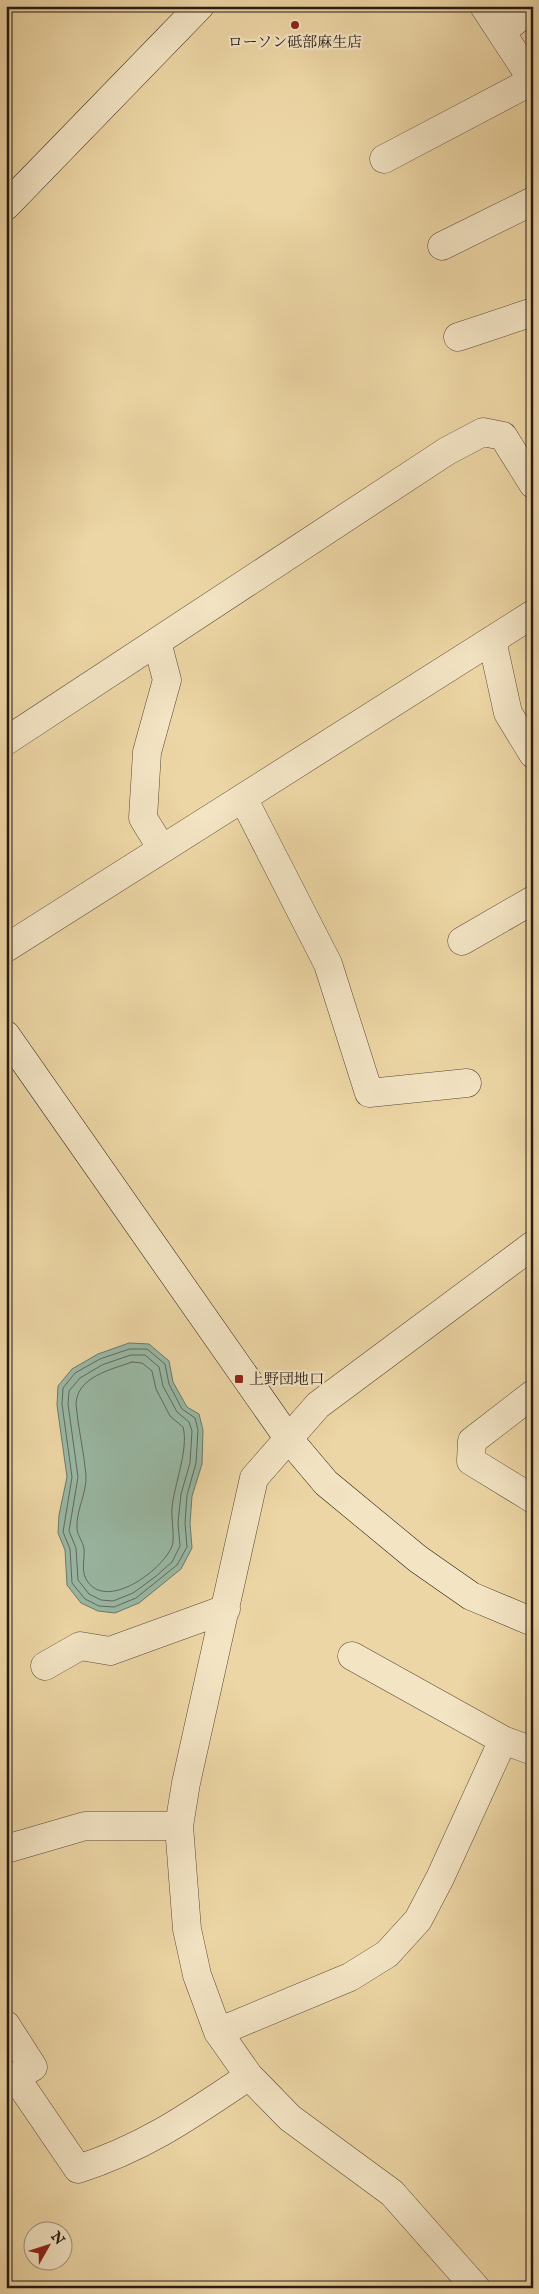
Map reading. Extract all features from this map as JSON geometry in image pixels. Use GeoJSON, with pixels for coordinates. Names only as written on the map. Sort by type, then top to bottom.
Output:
{"type":"FeatureCollection","features":[{"type":"Feature","properties":{"kind":"street"},"geometry":{"type":"LineString","coordinates":[[6,206],[200,6]]}},
{"type":"Feature","properties":{"kind":"street"},"geometry":{"type":"LineString","coordinates":[[384,159],[533,81],[484,6]]}},
{"type":"Feature","properties":{"kind":"street"},"geometry":{"type":"LineString","coordinates":[[501,32],[533,7]]}},
{"type":"Feature","properties":{"kind":"street"},"geometry":{"type":"LineString","coordinates":[[442,246],[533,201]]}},
{"type":"Feature","properties":{"kind":"street"},"geometry":{"type":"LineString","coordinates":[[458,337],[533,312]]}},
{"type":"Feature","properties":{"kind":"street"},"geometry":{"type":"LineString","coordinates":[[6,741],[447,451],[483,432],[502,436],[533,484]]}},
{"type":"Feature","properties":{"kind":"street"},"geometry":{"type":"LineString","coordinates":[[6,948],[533,614]]}},
{"type":"Feature","properties":{"kind":"street"},"geometry":{"type":"LineString","coordinates":[[492,640],[508,713],[533,754]]}},
{"type":"Feature","properties":{"kind":"street"},"geometry":{"type":"LineString","coordinates":[[157,642],[167,680],[147,752],[143,818],[162,849]]}},
{"type":"Feature","properties":{"kind":"street"},"geometry":{"type":"LineString","coordinates":[[243,798],[328,964],[369,1093],[467,1083]]}},
{"type":"Feature","properties":{"kind":"street"},"geometry":{"type":"LineString","coordinates":[[462,941],[533,900]]}},
{"type":"Feature","properties":{"kind":"street"},"geometry":{"type":"LineString","coordinates":[[6,1035],[288,1438],[326,1483],[418,1559],[471,1596],[533,1622]]}},
{"type":"Feature","properties":{"kind":"street"},"geometry":{"type":"LineString","coordinates":[[476,2288],[392,2193],[290,2118],[249,2076],[218,2032],[197,1975],[187,1929],[179,1826],[186,1783],[254,1478],[318,1405],[533,1245]]}},
{"type":"Feature","properties":{"kind":"street"},"geometry":{"type":"LineString","coordinates":[[533,1394],[472,1441],[471,1460],[533,1499]]}},
{"type":"Feature","properties":{"kind":"street"},"geometry":{"type":"LineString","coordinates":[[45,1666],[80,1646],[110,1651],[226,1609]]}},
{"type":"Feature","properties":{"kind":"street"},"geometry":{"type":"LineString","coordinates":[[352,1656],[503,1740],[533,1751]]}},
{"type":"Feature","properties":{"kind":"street"},"geometry":{"type":"LineString","coordinates":[[218,2032],[350,1977],[387,1954],[418,1920],[440,1878],[503,1740]]}},
{"type":"Feature","properties":{"kind":"street"},"geometry":{"type":"LineString","coordinates":[[7,1850],[85,1826],[179,1826]]}},
{"type":"Feature","properties":{"kind":"street"},"geometry":{"type":"LineString","coordinates":[[6,2025],[33,2067],[11,2080],[78,2169],[116,2157],[171,2129],[249,2076]]}},
{"type":"Feature","properties":{"kind":"water"},"geometry":{"type":"Polygon","coordinates":[[[129,1343],[149,1344],[169,1361],[173,1382],[187,1407],[199,1414],[203,1430],[202,1464],[192,1496],[190,1523],[192,1548],[181,1569],[139,1603],[115,1613],[98,1611],[81,1603],[67,1585],[65,1550],[58,1533],[59,1515],[67,1477],[57,1405],[58,1386],[72,1369],[98,1354],[129,1343]]]}},
{"type":"Feature","properties":{"kind":"place","name":"ローソン砥部麻生店"},"geometry":{"type":"Point","coordinates":[295,25]}},
{"type":"Feature","properties":{"kind":"place","name":"上野団地口"},"geometry":{"type":"Point","coordinates":[239,1379]}}]}
